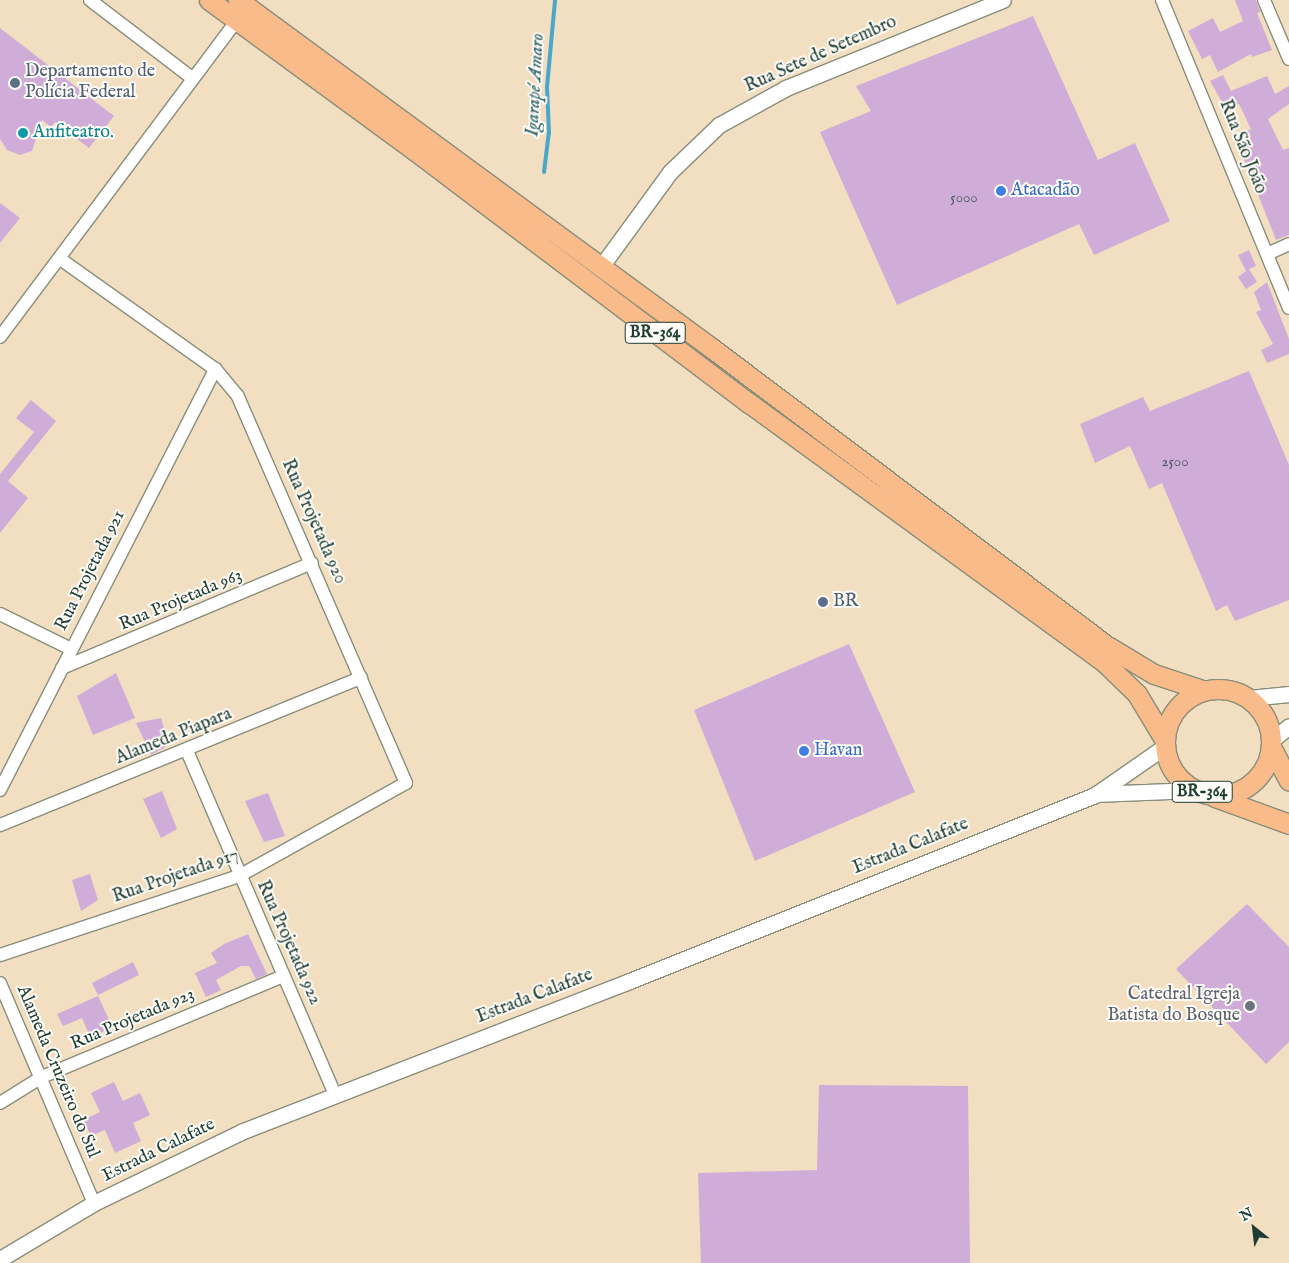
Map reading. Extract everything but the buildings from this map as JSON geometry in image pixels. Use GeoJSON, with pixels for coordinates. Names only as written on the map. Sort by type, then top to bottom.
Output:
{"type":"FeatureCollection","features":[{"type":"Feature","properties":{"kind":"main road","name":"BR-364"},"geometry":{"type":"LineString","coordinates":[[209,0],[414,150],[749,403],[1106,654],[1154,674],[1202,690],[1226,689],[1249,698]]}},
{"type":"Feature","properties":{"kind":"main road","name":"BR-364"},"geometry":{"type":"LineString","coordinates":[[238,0],[600,268],[1106,654],[1137,694],[1164,743],[1174,772],[1201,792],[1289,824]]}},
{"type":"Feature","properties":{"kind":"main road"},"geometry":{"type":"LineString","coordinates":[[1164,743],[1175,709],[1202,690]]}},
{"type":"Feature","properties":{"kind":"main road"},"geometry":{"type":"LineString","coordinates":[[1249,698],[1261,709],[1272,743],[1289,781]]}},
{"type":"Feature","properties":{"kind":"main road","name":"BR-364"},"geometry":{"type":"LineString","coordinates":[[1201,792],[1235,792],[1257,778],[1267,764],[1272,743]]}},
{"type":"Feature","properties":{"kind":"street"},"geometry":{"type":"LineString","coordinates":[[90,0],[192,78]]}},
{"type":"Feature","properties":{"kind":"street","name":"Rua São João"},"geometry":{"type":"LineString","coordinates":[[1162,0],[1289,308]]}},
{"type":"Feature","properties":{"kind":"street"},"geometry":{"type":"LineString","coordinates":[[1264,0],[1289,59]]}},
{"type":"Feature","properties":{"kind":"street","name":"Rua Sete de Setembro"},"geometry":{"type":"LineString","coordinates":[[600,268],[670,172],[719,125],[786,88],[999,1]]}},
{"type":"Feature","properties":{"kind":"street"},"geometry":{"type":"LineString","coordinates":[[0,337],[236,21]]}},
{"type":"Feature","properties":{"kind":"street"},"geometry":{"type":"LineString","coordinates":[[1267,254],[1289,244]]}},
{"type":"Feature","properties":{"kind":"street","name":"Rua Projetada 920"},"geometry":{"type":"LineString","coordinates":[[60,259],[215,369],[237,394],[406,783]]}},
{"type":"Feature","properties":{"kind":"street","name":"Rua Projetada 921"},"geometry":{"type":"LineString","coordinates":[[0,790],[215,369]]}},
{"type":"Feature","properties":{"kind":"street","name":"Rua Projetada 963"},"geometry":{"type":"LineString","coordinates":[[62,668],[312,563]]}},
{"type":"Feature","properties":{"kind":"street"},"geometry":{"type":"LineString","coordinates":[[0,614],[71,649]]}},
{"type":"Feature","properties":{"kind":"street","name":"Alameda Piapara"},"geometry":{"type":"LineString","coordinates":[[0,825],[188,751],[361,678]]}},
{"type":"Feature","properties":{"kind":"street"},"geometry":{"type":"LineString","coordinates":[[1249,698],[1289,694]]}},
{"type":"Feature","properties":{"kind":"street"},"geometry":{"type":"LineString","coordinates":[[1272,743],[1289,726]]}},
{"type":"Feature","properties":{"kind":"street","name":"Estrada Calafate"},"geometry":{"type":"LineString","coordinates":[[0,1259],[94,1203],[226,1138],[334,1093],[626,982],[1095,794],[1164,743]]}},
{"type":"Feature","properties":{"kind":"street","name":"Rua Projetada 922"},"geometry":{"type":"LineString","coordinates":[[188,751],[239,876],[334,1093]]}},
{"type":"Feature","properties":{"kind":"street","name":"Rua Projetada 917"},"geometry":{"type":"LineString","coordinates":[[0,955],[239,876],[406,783]]}},
{"type":"Feature","properties":{"kind":"street","name":"Estrada Calafate"},"geometry":{"type":"LineString","coordinates":[[1095,794],[1201,792]]}},
{"type":"Feature","properties":{"kind":"street","name":"Rua Projetada 923"},"geometry":{"type":"LineString","coordinates":[[0,1103],[42,1077],[284,976]]}},
{"type":"Feature","properties":{"kind":"street","name":"Alameda Cruzeiro do Sul"},"geometry":{"type":"LineString","coordinates":[[0,984],[42,1077],[94,1203]]}},
{"type":"Feature","properties":{"kind":"waterway","name":"Igarapé Amaro"},"geometry":{"type":"LineString","coordinates":[[544,172],[549,133],[547,87],[555,0]]}},
{"type":"Feature","properties":{"kind":"place","name":"Departamento de Polícia Federal"},"geometry":{"type":"Point","coordinates":[15,83]}},
{"type":"Feature","properties":{"kind":"place","name":"Anfiteatro."},"geometry":{"type":"Point","coordinates":[23,133]}},
{"type":"Feature","properties":{"kind":"place","name":"Atacadão"},"geometry":{"type":"Point","coordinates":[1001,191]}},
{"type":"Feature","properties":{"kind":"place","name":"BR"},"geometry":{"type":"Point","coordinates":[823,602]}},
{"type":"Feature","properties":{"kind":"place","name":"Havan"},"geometry":{"type":"Point","coordinates":[804,751]}},
{"type":"Feature","properties":{"kind":"place","name":"Catedral Igreja Batista do Bosque"},"geometry":{"type":"Point","coordinates":[1250,1006]}}]}
